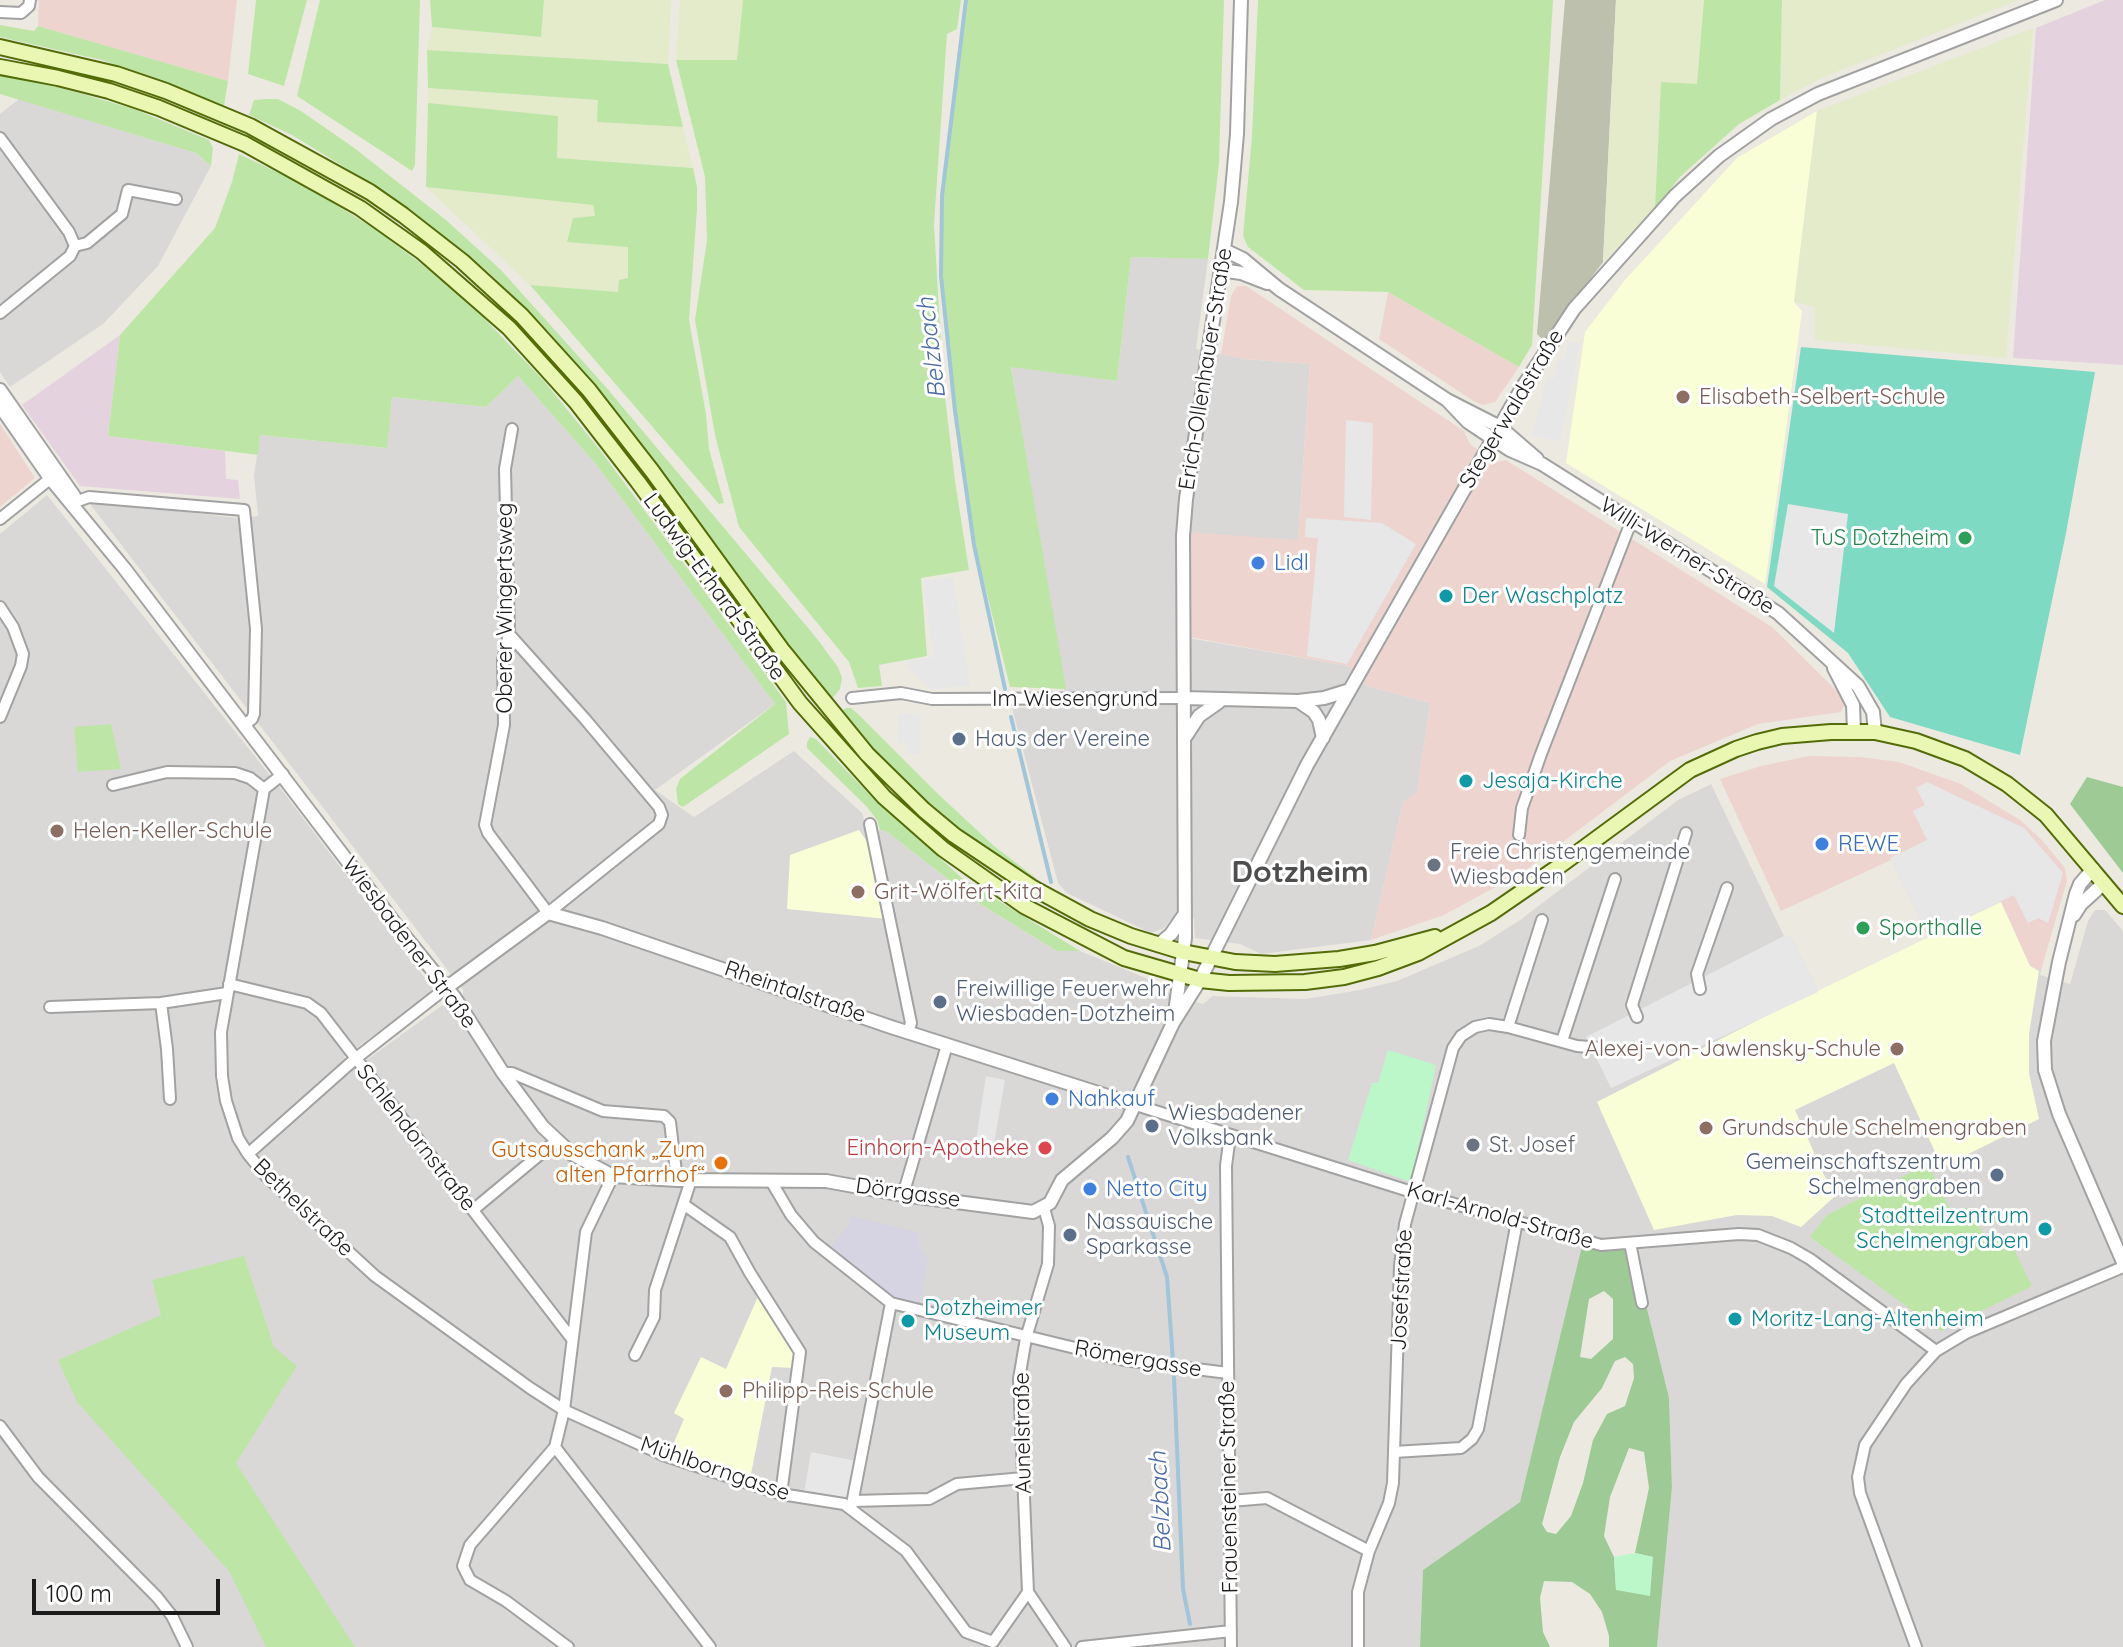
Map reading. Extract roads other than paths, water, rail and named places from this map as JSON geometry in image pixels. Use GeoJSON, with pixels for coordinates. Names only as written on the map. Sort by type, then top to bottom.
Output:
{"type":"FeatureCollection","features":[{"type":"Feature","properties":{"kind":"main road","name":"Ludwig-Erhard-Straße"},"geometry":{"type":"LineString","coordinates":[[0,47],[116,74],[250,126],[334,171],[392,207],[433,238],[522,316],[589,390],[840,724],[924,810],[985,857],[1033,888],[1090,919],[1158,945],[1246,963],[1303,963],[1375,953],[1462,929]]}},
{"type":"Feature","properties":{"kind":"main road","name":"Ludwig-Erhard-Straße"},"geometry":{"type":"LineString","coordinates":[[0,67],[109,91],[245,144],[360,208],[432,259],[509,328],[576,402],[800,703],[826,735],[911,823],[953,857],[1024,906],[1124,958],[1200,980],[1263,983],[1344,977],[1378,968],[1418,953],[1491,913],[1690,770],[1736,749],[1782,736],[1854,731],[1875,732],[1941,749],[2007,784],[2046,815],[2123,906]]}},
{"type":"Feature","properties":{"kind":"street"},"geometry":{"type":"LineString","coordinates":[[0,12],[21,13],[29,6],[30,0]]}},
{"type":"Feature","properties":{"kind":"street","name":"Erich-Ollenhauer-Straße"},"geometry":{"type":"LineString","coordinates":[[1179,975],[1184,915],[1183,536],[1224,250],[1237,134],[1241,0]]}},
{"type":"Feature","properties":{"kind":"street","name":"Stegerwaldstraße"},"geometry":{"type":"LineString","coordinates":[[1136,1105],[1173,1023],[1200,980],[1323,738],[1496,433],[1574,309],[1675,196],[1719,156],[1771,119],[1818,94],[2056,0]]}},
{"type":"Feature","properties":{"kind":"street"},"geometry":{"type":"LineString","coordinates":[[0,138],[69,232],[75,246]]}},
{"type":"Feature","properties":{"kind":"street"},"geometry":{"type":"LineString","coordinates":[[0,313],[70,256],[75,246],[87,243],[122,214],[128,190],[176,199]]}},
{"type":"Feature","properties":{"kind":"street","name":"Willi-Werner-Straße"},"geometry":{"type":"LineString","coordinates":[[1224,250],[1243,259],[1279,289],[1447,400],[1468,422],[1496,433],[1510,450],[1542,464],[1778,613],[1848,675],[1867,699],[1873,712],[1875,732]]}},
{"type":"Feature","properties":{"kind":"street","name":"Willi-Werner-Straße"},"geometry":{"type":"LineString","coordinates":[[1221,270],[1241,273],[1279,289]]}},
{"type":"Feature","properties":{"kind":"street","name":"Wiesbadener Straße"},"geometry":{"type":"LineString","coordinates":[[0,390],[54,476],[78,501],[124,568]]}},
{"type":"Feature","properties":{"kind":"street","name":"Wiesbadener Straße"},"geometry":{"type":"LineString","coordinates":[[0,406],[446,988],[503,1073],[556,1141],[582,1161],[613,1176],[771,1181]]}},
{"type":"Feature","properties":{"kind":"street","name":"Oberer Wingertsweg"},"geometry":{"type":"LineString","coordinates":[[512,429],[505,469],[509,634],[503,660],[504,725],[486,818],[488,833],[548,913]]}},
{"type":"Feature","properties":{"kind":"street"},"geometry":{"type":"LineString","coordinates":[[0,519],[54,476]]}},
{"type":"Feature","properties":{"kind":"street"},"geometry":{"type":"LineString","coordinates":[[78,501],[89,497],[244,510],[256,629],[254,714],[244,725]]}},
{"type":"Feature","properties":{"kind":"street"},"geometry":{"type":"LineString","coordinates":[[1519,835],[1522,808],[1545,742],[1631,522]]}},
{"type":"Feature","properties":{"kind":"street"},"geometry":{"type":"LineString","coordinates":[[0,607],[13,627],[23,654],[0,717]]}},
{"type":"Feature","properties":{"kind":"street"},"geometry":{"type":"LineString","coordinates":[[248,1154],[355,1059],[548,913],[659,824],[659,807],[509,634]]}},
{"type":"Feature","properties":{"kind":"street","name":"Willi-Werner-Straße"},"geometry":{"type":"LineString","coordinates":[[1825,656],[1853,705],[1854,731]]}},
{"type":"Feature","properties":{"kind":"street","name":"Im Wiesengrund"},"geometry":{"type":"LineString","coordinates":[[852,698],[901,693],[932,699],[1298,701],[1316,700],[1350,690]]}},
{"type":"Feature","properties":{"kind":"street"},"geometry":{"type":"LineString","coordinates":[[1185,739],[1199,716],[1222,701]]}},
{"type":"Feature","properties":{"kind":"street"},"geometry":{"type":"LineString","coordinates":[[1298,701],[1314,712],[1323,738]]}},
{"type":"Feature","properties":{"kind":"street"},"geometry":{"type":"LineString","coordinates":[[113,785],[167,772],[235,773],[250,778],[264,789],[283,774]]}},
{"type":"Feature","properties":{"kind":"street","name":"Bethelstraße"},"geometry":{"type":"LineString","coordinates":[[264,789],[221,1032],[222,1076],[231,1120],[248,1154],[266,1176],[382,1282],[564,1410]]}},
{"type":"Feature","properties":{"kind":"street"},"geometry":{"type":"LineString","coordinates":[[870,824],[911,1023],[908,1032]]}},
{"type":"Feature","properties":{"kind":"street"},"geometry":{"type":"LineString","coordinates":[[1637,1017],[1632,1005],[1686,833]]}},
{"type":"Feature","properties":{"kind":"street"},"geometry":{"type":"LineString","coordinates":[[1916,1647],[1860,1493],[1858,1477],[1865,1445],[1906,1384],[1936,1351],[1966,1333],[2123,1264],[2059,1114],[2045,1070],[2044,1041],[2059,962],[2078,888],[2093,869]]}},
{"type":"Feature","properties":{"kind":"street"},"geometry":{"type":"LineString","coordinates":[[1562,1041],[1615,879]]}},
{"type":"Feature","properties":{"kind":"street"},"geometry":{"type":"LineString","coordinates":[[2071,919],[2081,904],[2104,883]]}},
{"type":"Feature","properties":{"kind":"street"},"geometry":{"type":"LineString","coordinates":[[1700,989],[1697,974],[1727,888]]}},
{"type":"Feature","properties":{"kind":"street","name":"Rheintalstraße"},"geometry":{"type":"LineString","coordinates":[[548,913],[676,952],[947,1045],[1136,1105]]}},
{"type":"Feature","properties":{"kind":"street"},"geometry":{"type":"LineString","coordinates":[[1158,945],[1171,934],[1184,915]]}},
{"type":"Feature","properties":{"kind":"street"},"geometry":{"type":"LineString","coordinates":[[1508,1027],[1542,920]]}},
{"type":"Feature","properties":{"kind":"street","name":"Stegerwaldstraße"},"geometry":{"type":"LineString","coordinates":[[1173,1023],[1179,975]]}},
{"type":"Feature","properties":{"kind":"street"},"geometry":{"type":"LineString","coordinates":[[50,1007],[161,1003],[228,988]]}},
{"type":"Feature","properties":{"kind":"street","name":"Schlehdornstraße"},"geometry":{"type":"LineString","coordinates":[[228,988],[311,1005],[321,1013],[572,1339]]}},
{"type":"Feature","properties":{"kind":"street"},"geometry":{"type":"LineString","coordinates":[[161,1003],[170,1099]]}},
{"type":"Feature","properties":{"kind":"street","name":"Josefstraße"},"geometry":{"type":"LineString","coordinates":[[1358,1647],[1358,1592],[1369,1551],[1389,1503],[1394,1452],[1400,1266],[1412,1192],[1453,1048],[1461,1036],[1475,1027],[1489,1024],[1600,1048]]}},
{"type":"Feature","properties":{"kind":"street"},"geometry":{"type":"LineString","coordinates":[[903,1195],[947,1045]]}},
{"type":"Feature","properties":{"kind":"street"},"geometry":{"type":"LineString","coordinates":[[503,1073],[512,1073],[603,1111],[664,1116],[670,1122],[677,1180]]}},
{"type":"Feature","properties":{"kind":"street"},"geometry":{"type":"LineString","coordinates":[[1044,1208],[1062,1180],[1123,1128],[1136,1105]]}},
{"type":"Feature","properties":{"kind":"street","name":"Karl-Arnold-Straße"},"geometry":{"type":"LineString","coordinates":[[1136,1105],[1412,1192],[1601,1245],[1739,1234],[1775,1240],[1810,1259],[1936,1351]]}},
{"type":"Feature","properties":{"kind":"street","name":"Frauensteiner Straße"},"geometry":{"type":"LineString","coordinates":[[1230,1135],[1226,1166],[1231,1647]]}},
{"type":"Feature","properties":{"kind":"street"},"geometry":{"type":"LineString","coordinates":[[473,1210],[556,1141]]}},
{"type":"Feature","properties":{"kind":"street"},"geometry":{"type":"LineString","coordinates":[[568,1647],[506,1601],[470,1580],[463,1566],[470,1545],[555,1447],[564,1410],[586,1232],[613,1176]]}},
{"type":"Feature","properties":{"kind":"street"},"geometry":{"type":"LineString","coordinates":[[635,1355],[654,1317],[655,1290],[691,1180]]}},
{"type":"Feature","properties":{"kind":"street","name":"Dörrgasse"},"geometry":{"type":"LineString","coordinates":[[771,1181],[826,1181],[1027,1212],[1044,1208]]}},
{"type":"Feature","properties":{"kind":"street","name":"Römergasse"},"geometry":{"type":"LineString","coordinates":[[771,1181],[791,1215],[814,1242],[891,1303],[1124,1360],[1228,1373]]}},
{"type":"Feature","properties":{"kind":"street"},"geometry":{"type":"LineString","coordinates":[[683,1204],[730,1237],[800,1352],[781,1494]]}},
{"type":"Feature","properties":{"kind":"street","name":"Aunelstraße"},"geometry":{"type":"LineString","coordinates":[[1028,1592],[1019,1379],[1026,1338],[1046,1275],[1049,1226],[1044,1208]]}},
{"type":"Feature","properties":{"kind":"street"},"geometry":{"type":"LineString","coordinates":[[1394,1452],[1461,1448],[1478,1429],[1517,1221]]}},
{"type":"Feature","properties":{"kind":"street"},"geometry":{"type":"LineString","coordinates":[[1630,1243],[1642,1303]]}},
{"type":"Feature","properties":{"kind":"street"},"geometry":{"type":"LineString","coordinates":[[891,1303],[852,1505],[929,1499],[957,1484],[1023,1478]]}},
{"type":"Feature","properties":{"kind":"street","name":"Mühlborngasse"},"geometry":{"type":"LineString","coordinates":[[564,1410],[663,1455],[781,1494],[852,1505],[906,1551],[966,1632],[994,1645],[1028,1592]]}},
{"type":"Feature","properties":{"kind":"street"},"geometry":{"type":"LineString","coordinates":[[0,1426],[38,1477],[157,1597],[172,1616],[187,1647]]}},
{"type":"Feature","properties":{"kind":"street"},"geometry":{"type":"LineString","coordinates":[[555,1447],[710,1647]]}},
{"type":"Feature","properties":{"kind":"street"},"geometry":{"type":"LineString","coordinates":[[1230,1501],[1267,1498],[1369,1551]]}},
{"type":"Feature","properties":{"kind":"street"},"geometry":{"type":"LineString","coordinates":[[1028,1592],[1065,1647]]}},
{"type":"Feature","properties":{"kind":"street"},"geometry":{"type":"LineString","coordinates":[[1082,1647],[1231,1631]]}},
{"type":"Feature","properties":{"kind":"waterway","name":"Belzbach"},"geometry":{"type":"LineString","coordinates":[[966,0],[942,196],[941,276],[955,411],[974,545],[1005,689]]}},
{"type":"Feature","properties":{"kind":"waterway","name":"Belzbach"},"geometry":{"type":"LineString","coordinates":[[1011,717],[1051,882]]}},
{"type":"Feature","properties":{"kind":"waterway","name":"Belzbach"},"geometry":{"type":"LineString","coordinates":[[1128,1157],[1167,1277],[1173,1361]]}},
{"type":"Feature","properties":{"kind":"waterway","name":"Belzbach"},"geometry":{"type":"LineString","coordinates":[[1174,1377],[1183,1589],[1190,1624]]}},
{"type":"Feature","properties":{"kind":"place","name":"Elisabeth-Selbert-Schule"},"geometry":{"type":"Point","coordinates":[1683,397]}},
{"type":"Feature","properties":{"kind":"place","name":"TuS Dotzheim"},"geometry":{"type":"Point","coordinates":[1965,538]}},
{"type":"Feature","properties":{"kind":"place","name":"Lidl"},"geometry":{"type":"Point","coordinates":[1258,563]}},
{"type":"Feature","properties":{"kind":"place","name":"Der Waschplatz"},"geometry":{"type":"Point","coordinates":[1446,596]}},
{"type":"Feature","properties":{"kind":"place","name":"Haus der Vereine"},"geometry":{"type":"Point","coordinates":[959,739]}},
{"type":"Feature","properties":{"kind":"place","name":"Jesaja-Kirche"},"geometry":{"type":"Point","coordinates":[1466,781]}},
{"type":"Feature","properties":{"kind":"place","name":"Helen-Keller-Schule"},"geometry":{"type":"Point","coordinates":[57,831]}},
{"type":"Feature","properties":{"kind":"place","name":"REWE"},"geometry":{"type":"Point","coordinates":[1822,844]}},
{"type":"Feature","properties":{"kind":"place","name":"Freie Christengemeinde Wiesbaden"},"geometry":{"type":"Point","coordinates":[1434,865]}},
{"type":"Feature","properties":{"kind":"place","name":"Grit-Wölfert-Kita"},"geometry":{"type":"Point","coordinates":[858,892]}},
{"type":"Feature","properties":{"kind":"place","name":"Sporthalle"},"geometry":{"type":"Point","coordinates":[1863,928]}},
{"type":"Feature","properties":{"kind":"place","name":"Freiwillige Feuerwehr Wiesbaden-Dotzheim"},"geometry":{"type":"Point","coordinates":[940,1002]}},
{"type":"Feature","properties":{"kind":"place","name":"Alexej-von-Jawlensky-Schule"},"geometry":{"type":"Point","coordinates":[1897,1049]}},
{"type":"Feature","properties":{"kind":"place","name":"Nahkauf"},"geometry":{"type":"Point","coordinates":[1052,1099]}},
{"type":"Feature","properties":{"kind":"place","name":"Wiesbadener Volksbank"},"geometry":{"type":"Point","coordinates":[1152,1126]}},
{"type":"Feature","properties":{"kind":"place","name":"Grundschule Schelmengraben"},"geometry":{"type":"Point","coordinates":[1706,1128]}},
{"type":"Feature","properties":{"kind":"place","name":"St. Josef"},"geometry":{"type":"Point","coordinates":[1473,1145]}},
{"type":"Feature","properties":{"kind":"place","name":"Einhorn-Apotheke"},"geometry":{"type":"Point","coordinates":[1045,1148]}},
{"type":"Feature","properties":{"kind":"place","name":"Gutsausschank „Zum alten Pfarrhof“"},"geometry":{"type":"Point","coordinates":[721,1163]}},
{"type":"Feature","properties":{"kind":"place","name":"Gemeinschaftszentrum Schelmengraben"},"geometry":{"type":"Point","coordinates":[1997,1175]}},
{"type":"Feature","properties":{"kind":"place","name":"Netto City"},"geometry":{"type":"Point","coordinates":[1090,1189]}},
{"type":"Feature","properties":{"kind":"place","name":"Stadtteilzentrum Schelmengraben"},"geometry":{"type":"Point","coordinates":[2045,1229]}},
{"type":"Feature","properties":{"kind":"place","name":"Nassauische Sparkasse"},"geometry":{"type":"Point","coordinates":[1070,1235]}},
{"type":"Feature","properties":{"kind":"place","name":"Moritz-Lang-Altenheim"},"geometry":{"type":"Point","coordinates":[1735,1319]}},
{"type":"Feature","properties":{"kind":"place","name":"Dotzheimer Museum"},"geometry":{"type":"Point","coordinates":[908,1321]}},
{"type":"Feature","properties":{"kind":"place","name":"Philipp-Reis-Schule"},"geometry":{"type":"Point","coordinates":[726,1391]}},
{"type":"Feature","properties":{"kind":"district","name":"Dotzheim"},"geometry":{"type":"Point","coordinates":[1300,873]}}]}
